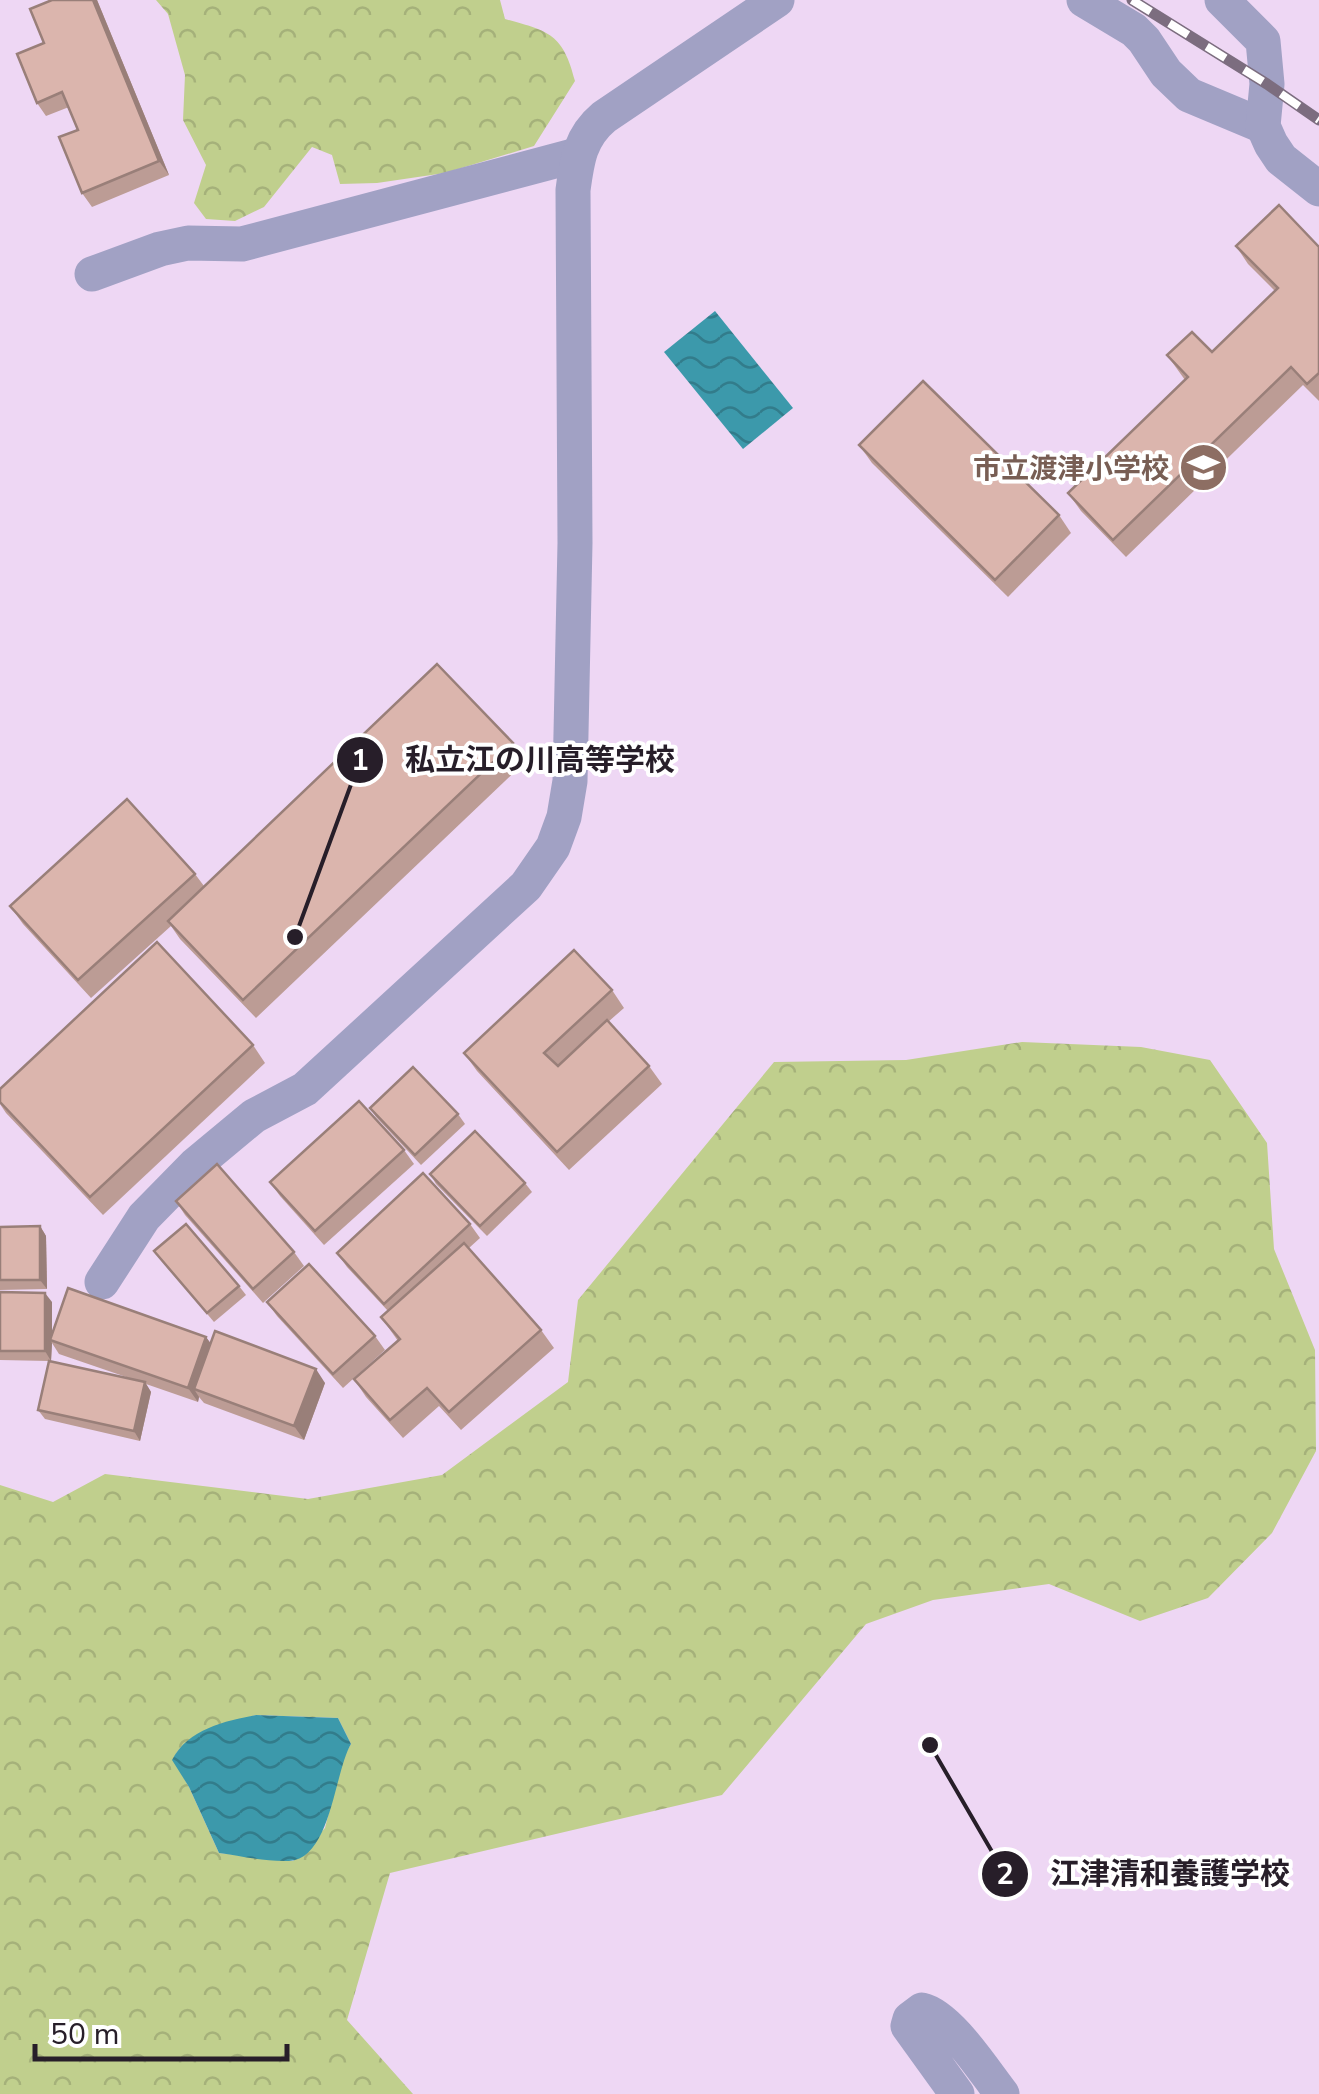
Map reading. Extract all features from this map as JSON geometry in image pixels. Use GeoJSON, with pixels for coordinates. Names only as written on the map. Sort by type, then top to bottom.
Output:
{"type":"FeatureCollection","features":[{"type":"Feature","properties":{"kind":"street"},"geometry":{"type":"LineString","coordinates":[[102,1282],[144,1218],[195,1165],[254,1116],[305,1090],[504,908],[541,867],[553,847],[570,781],[575,543],[573,210],[578,155],[591,128],[604,117],[777,0]]}},
{"type":"Feature","properties":{"kind":"street"},"geometry":{"type":"LineString","coordinates":[[1084,0],[1134,30],[1166,73],[1189,95],[1264,126]]}},
{"type":"Feature","properties":{"kind":"street"},"geometry":{"type":"LineString","coordinates":[[1222,0],[1263,41],[1268,84],[1264,126],[1281,159],[1319,189]]}},
{"type":"Feature","properties":{"kind":"street"},"geometry":{"type":"LineString","coordinates":[[92,274],[160,248],[188,243],[242,244],[578,155]]}},
{"type":"Feature","properties":{"kind":"street"},"geometry":{"type":"LineString","coordinates":[[957,2094],[912,2034],[910,2019],[922,2010],[929,2010],[945,2023],[1002,2094]]}},
{"type":"Feature","properties":{"kind":"green space"},"geometry":{"type":"Polygon","coordinates":[[[156,0],[500,0],[505,19],[543,31],[559,43],[575,81],[534,146],[445,173],[340,184],[332,155],[312,147],[264,207],[235,221],[206,219],[194,203],[206,165],[183,120],[185,75],[168,14],[156,0]]]}},
{"type":"Feature","properties":{"kind":"green space"},"geometry":{"type":"Polygon","coordinates":[[[1022,1042],[1141,1047],[1210,1060],[1267,1143],[1274,1249],[1315,1350],[1316,1451],[1272,1533],[1208,1598],[1140,1621],[1049,1584],[933,1600],[866,1624],[722,1795],[390,1873],[347,2020],[413,2094],[0,2094],[0,1485],[53,1502],[105,1474],[308,1499],[442,1475],[568,1382],[578,1300],[774,1062],[906,1060],[1022,1042]],[[256,1715],[208,1730],[180,1749],[173,1759],[219,1853],[293,1861],[325,1828],[342,1759],[351,1744],[338,1718],[256,1715]]]}},
{"type":"Feature","properties":{"kind":"water"},"geometry":{"type":"Polygon","coordinates":[[[715,311],[793,408],[743,449],[664,352],[715,311]]]}},
{"type":"Feature","properties":{"kind":"water"},"geometry":{"type":"Polygon","coordinates":[[[256,1715],[338,1718],[351,1744],[323,1831],[303,1857],[289,1861],[219,1853],[172,1760],[197,1734],[256,1715]]]}},
{"type":"Feature","properties":{"kind":"building"},"geometry":{"type":"Polygon","coordinates":[[[52,0],[93,0],[159,161],[82,193],[59,137],[78,130],[62,92],[37,103],[17,54],[44,43],[30,9],[52,0]]]}},
{"type":"Feature","properties":{"kind":"building"},"geometry":{"type":"Polygon","coordinates":[[[1279,205],[1319,247],[1319,373],[1307,384],[1291,367],[1113,540],[1068,493],[1188,377],[1167,355],[1192,332],[1212,352],[1278,288],[1236,246],[1279,205]]]}},
{"type":"Feature","properties":{"kind":"building"},"geometry":{"type":"Polygon","coordinates":[[[923,381],[1059,515],[995,580],[859,445],[923,381]]]}},
{"type":"Feature","properties":{"kind":"building"},"geometry":{"type":"Polygon","coordinates":[[[437,664],[513,743],[243,1000],[168,921],[437,664]]]}},
{"type":"Feature","properties":{"kind":"building"},"geometry":{"type":"Polygon","coordinates":[[[127,799],[195,874],[78,980],[10,906],[127,799]]]}},
{"type":"Feature","properties":{"kind":"building"},"geometry":{"type":"Polygon","coordinates":[[[157,942],[253,1045],[90,1197],[0,1102],[0,1089],[157,942]]]}},
{"type":"Feature","properties":{"kind":"building"},"geometry":{"type":"Polygon","coordinates":[[[574,950],[612,990],[544,1053],[558,1066],[607,1020],[649,1066],[557,1152],[464,1053],[574,950]]]}},
{"type":"Feature","properties":{"kind":"building"},"geometry":{"type":"Polygon","coordinates":[[[413,1067],[458,1114],[415,1155],[370,1108],[413,1067]]]}},
{"type":"Feature","properties":{"kind":"building"},"geometry":{"type":"Polygon","coordinates":[[[359,1101],[404,1150],[315,1231],[270,1182],[359,1101]]]}},
{"type":"Feature","properties":{"kind":"building"},"geometry":{"type":"Polygon","coordinates":[[[475,1131],[525,1183],[480,1226],[430,1174],[475,1131]]]}},
{"type":"Feature","properties":{"kind":"building"},"geometry":{"type":"Polygon","coordinates":[[[217,1164],[294,1252],[253,1289],[176,1201],[217,1164]]]}},
{"type":"Feature","properties":{"kind":"building"},"geometry":{"type":"Polygon","coordinates":[[[423,1173],[470,1224],[384,1304],[337,1253],[423,1173]]]}},
{"type":"Feature","properties":{"kind":"building"},"geometry":{"type":"Polygon","coordinates":[[[186,1224],[239,1286],[207,1313],[154,1251],[186,1224]]]}},
{"type":"Feature","properties":{"kind":"building"},"geometry":{"type":"Polygon","coordinates":[[[40,1226],[40,1280],[0,1280],[0,1227],[40,1226]]]}},
{"type":"Feature","properties":{"kind":"building"},"geometry":{"type":"Polygon","coordinates":[[[464,1243],[541,1330],[449,1412],[427,1388],[390,1420],[354,1379],[400,1339],[381,1317],[464,1243]]]}},
{"type":"Feature","properties":{"kind":"building"},"geometry":{"type":"Polygon","coordinates":[[[309,1264],[375,1336],[333,1374],[267,1302],[309,1264]]]}},
{"type":"Feature","properties":{"kind":"building"},"geometry":{"type":"Polygon","coordinates":[[[68,1288],[206,1337],[188,1388],[50,1340],[68,1288]]]}},
{"type":"Feature","properties":{"kind":"building"},"geometry":{"type":"Polygon","coordinates":[[[0,1292],[45,1293],[45,1351],[0,1351],[0,1292]]]}},
{"type":"Feature","properties":{"kind":"building"},"geometry":{"type":"Polygon","coordinates":[[[215,1331],[316,1369],[294,1426],[194,1389],[215,1331]]]}},
{"type":"Feature","properties":{"kind":"building"},"geometry":{"type":"Polygon","coordinates":[[[49,1361],[145,1382],[134,1431],[38,1410],[49,1361]]]}},
{"type":"Feature","properties":{"kind":"railway"},"geometry":{"type":"LineString","coordinates":[[1132,0],[1319,120]]}},
{"type":"Feature","properties":{"kind":"place","name":"市立渡津小学校"},"geometry":{"type":"Point","coordinates":[1204,468]}},
{"type":"Feature","properties":{"kind":"place","name":"私立江の川高等学校"},"geometry":{"type":"Point","coordinates":[295,937]}},
{"type":"Feature","properties":{"kind":"place","name":"江津清和養護学校"},"geometry":{"type":"Point","coordinates":[930,1745]}}]}
